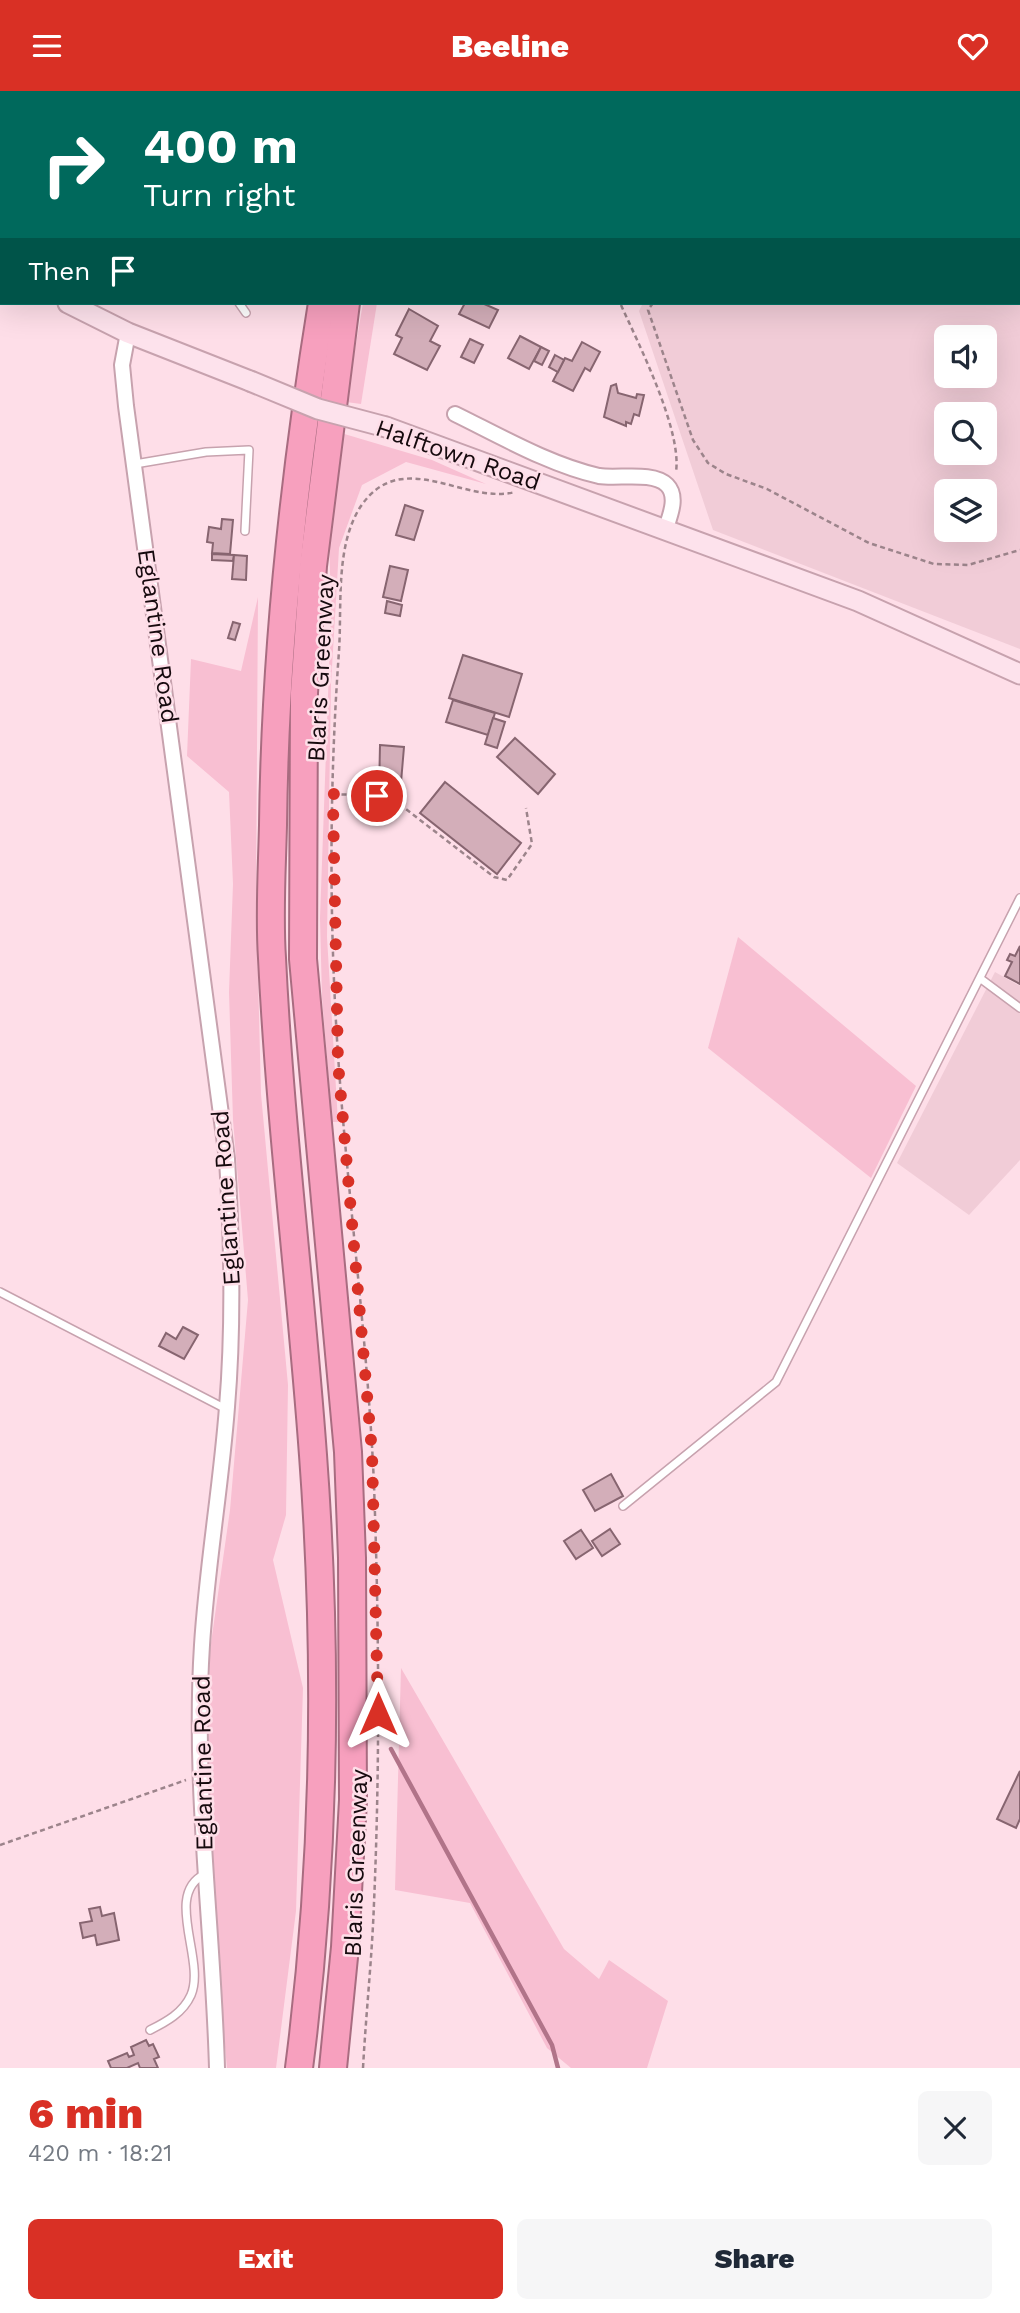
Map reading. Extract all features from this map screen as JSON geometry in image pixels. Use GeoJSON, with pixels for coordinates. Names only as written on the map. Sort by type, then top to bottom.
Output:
{"type":"FeatureCollection","features":[{"type":"Feature","properties":{"kind":"highway"},"geometry":{"type":"LineString","coordinates":[[299,2068],[313,1951],[320,1669],[313,1455],[289,1204],[271,953],[274,715],[300,439],[322,305]]}},
{"type":"Feature","properties":{"kind":"highway"},"geometry":{"type":"LineString","coordinates":[[333,2068],[345,1947],[353,1800],[352,1558],[348,1452],[303,959],[304,707],[313,566],[346,305]]}},
{"type":"Feature","properties":{"kind":"street","name":"Halftown Road"},"geometry":{"type":"LineString","coordinates":[[72,305],[128,333],[318,409],[386,428],[858,601],[1020,674]]}},
{"type":"Feature","properties":{"kind":"street","name":"Eglantine Road"},"geometry":{"type":"LineString","coordinates":[[128,333],[122,365],[226,1159],[233,1260],[227,1409],[202,1644],[199,1776],[217,2068]]}},
{"type":"Feature","properties":{"kind":"street","name":"Halftown Road"},"geometry":{"type":"LineString","coordinates":[[455,414],[582,472],[604,477],[657,479],[667,484],[672,493]]}},
{"type":"Feature","properties":{"kind":"street"},"geometry":{"type":"LineString","coordinates":[[665,531],[672,493]]}},
{"type":"Feature","properties":{"kind":"lane"},"geometry":{"type":"LineString","coordinates":[[240,305],[246,313]]}},
{"type":"Feature","properties":{"kind":"lane"},"geometry":{"type":"LineString","coordinates":[[135,464],[206,453],[249,450],[245,531]]}},
{"type":"Feature","properties":{"kind":"lane"},"geometry":{"type":"LineString","coordinates":[[998,663],[1020,661]]}},
{"type":"Feature","properties":{"kind":"lane"},"geometry":{"type":"LineString","coordinates":[[624,1506],[776,1382],[1020,898]]}},
{"type":"Feature","properties":{"kind":"lane"},"geometry":{"type":"LineString","coordinates":[[981,979],[1020,1008]]}},
{"type":"Feature","properties":{"kind":"lane"},"geometry":{"type":"LineString","coordinates":[[0,1292],[227,1409]]}},
{"type":"Feature","properties":{"kind":"lane"},"geometry":{"type":"LineString","coordinates":[[150,2030],[174,2017],[191,1994],[195,1978],[186,1895],[194,1879],[206,1874]]}},
{"type":"Feature","properties":{"kind":"path"},"geometry":{"type":"LineString","coordinates":[[621,305],[661,399],[678,455],[672,493]]}},
{"type":"Feature","properties":{"kind":"path"},"geometry":{"type":"LineString","coordinates":[[652,305],[648,310],[693,440],[708,463],[726,474],[767,489],[869,543],[933,564],[968,565],[1020,550]]}},
{"type":"Feature","properties":{"kind":"path","name":"Blaris Greenway"},"geometry":{"type":"LineString","coordinates":[[363,2068],[374,1907],[378,1618],[369,1400],[338,1063],[333,794],[335,708],[345,552],[353,522],[362,505],[374,492],[406,478],[425,479],[498,495],[513,493],[531,480]]}},
{"type":"Feature","properties":{"kind":"path"},"geometry":{"type":"LineString","coordinates":[[333,794],[377,796],[398,803],[494,877],[507,880],[532,844],[526,808]]}},
{"type":"Feature","properties":{"kind":"path"},"geometry":{"type":"LineString","coordinates":[[0,1845],[199,1776]]}},
{"type":"Feature","properties":{"kind":"shaded area"},"geometry":{"type":"Polygon","coordinates":[[[363,305],[377,305],[361,404],[346,402],[363,305]]]}},
{"type":"Feature","properties":{"kind":"shaded area"},"geometry":{"type":"Polygon","coordinates":[[[642,305],[1020,305],[1020,649],[713,530],[639,311],[642,305]]]}},
{"type":"Feature","properties":{"kind":"shaded area"},"geometry":{"type":"Polygon","coordinates":[[[341,433],[432,460],[486,484],[406,462],[362,485],[339,548],[331,684],[327,937],[338,1122],[332,1122],[322,998],[320,918],[331,613],[329,531],[341,433]]]}},
{"type":"Feature","properties":{"kind":"shaded area"},"geometry":{"type":"Polygon","coordinates":[[[258,597],[256,896],[261,1094],[288,1385],[286,1515],[273,1560],[303,1688],[296,1911],[276,2068],[227,2068],[210,1885],[210,1650],[230,1510],[248,1300],[233,1120],[229,992],[233,884],[229,792],[187,756],[191,659],[241,671],[258,597]]]}},
{"type":"Feature","properties":{"kind":"shaded area"},"geometry":{"type":"Polygon","coordinates":[[[738,937],[916,1086],[871,1178],[708,1048],[738,937]]]}},
{"type":"Feature","properties":{"kind":"shaded area"},"geometry":{"type":"Polygon","coordinates":[[[995,972],[1020,986],[1020,1160],[969,1215],[897,1163],[995,972]]]}},
{"type":"Feature","properties":{"kind":"shaded area"},"geometry":{"type":"Polygon","coordinates":[[[401,1668],[564,1949],[599,1979],[609,1960],[668,2001],[647,2068],[571,2068],[547,2048],[470,1903],[395,1890],[401,1668]]]}},
{"type":"Feature","properties":{"kind":"building"},"geometry":{"type":"Polygon","coordinates":[[[464,305],[487,305],[498,310],[489,328],[459,314],[464,305]]]}},
{"type":"Feature","properties":{"kind":"building"},"geometry":{"type":"Polygon","coordinates":[[[409,309],[438,326],[430,341],[440,346],[427,370],[394,354],[402,338],[396,335],[409,309]]]}},
{"type":"Feature","properties":{"kind":"building"},"geometry":{"type":"Polygon","coordinates":[[[520,336],[541,347],[529,369],[508,358],[520,336]]]}},
{"type":"Feature","properties":{"kind":"building"},"geometry":{"type":"Polygon","coordinates":[[[470,339],[483,345],[474,363],[461,357],[470,339]]]}},
{"type":"Feature","properties":{"kind":"building"},"geometry":{"type":"Polygon","coordinates":[[[582,342],[600,352],[590,371],[585,368],[573,391],[553,381],[565,358],[572,361],[582,342]]]}},
{"type":"Feature","properties":{"kind":"building"},"geometry":{"type":"Polygon","coordinates":[[[541,347],[549,351],[542,365],[534,361],[541,347]]]}},
{"type":"Feature","properties":{"kind":"building"},"geometry":{"type":"Polygon","coordinates":[[[555,355],[564,360],[558,372],[549,367],[555,355]]]}},
{"type":"Feature","properties":{"kind":"building"},"geometry":{"type":"Polygon","coordinates":[[[616,384],[618,393],[636,398],[637,394],[644,395],[639,416],[634,414],[631,424],[626,422],[626,426],[604,417],[611,386],[616,384]]]}},
{"type":"Feature","properties":{"kind":"building"},"geometry":{"type":"Polygon","coordinates":[[[405,505],[423,511],[414,540],[396,535],[405,505]]]}},
{"type":"Feature","properties":{"kind":"building"},"geometry":{"type":"Polygon","coordinates":[[[222,519],[233,520],[230,554],[212,553],[213,543],[207,542],[209,527],[221,529],[222,519]]]}},
{"type":"Feature","properties":{"kind":"building"},"geometry":{"type":"Polygon","coordinates":[[[212,554],[234,555],[233,561],[212,560],[212,554]]]}},
{"type":"Feature","properties":{"kind":"building"},"geometry":{"type":"Polygon","coordinates":[[[234,555],[247,556],[246,580],[232,579],[234,555]]]}},
{"type":"Feature","properties":{"kind":"building"},"geometry":{"type":"Polygon","coordinates":[[[390,566],[408,570],[401,601],[383,597],[390,566]]]}},
{"type":"Feature","properties":{"kind":"building"},"geometry":{"type":"Polygon","coordinates":[[[387,601],[402,605],[400,616],[385,613],[387,601]]]}},
{"type":"Feature","properties":{"kind":"building"},"geometry":{"type":"Polygon","coordinates":[[[233,622],[240,624],[235,640],[228,638],[233,622]]]}},
{"type":"Feature","properties":{"kind":"building"},"geometry":{"type":"Polygon","coordinates":[[[463,655],[522,674],[509,717],[449,698],[463,655]]]}},
{"type":"Feature","properties":{"kind":"building"},"geometry":{"type":"Polygon","coordinates":[[[453,700],[495,713],[488,735],[446,722],[453,700]]]}},
{"type":"Feature","properties":{"kind":"building"},"geometry":{"type":"Polygon","coordinates":[[[493,718],[505,722],[497,748],[485,744],[493,718]]]}},
{"type":"Feature","properties":{"kind":"building"},"geometry":{"type":"Polygon","coordinates":[[[515,738],[555,774],[538,794],[497,757],[515,738]]]}},
{"type":"Feature","properties":{"kind":"building"},"geometry":{"type":"Polygon","coordinates":[[[380,745],[404,747],[400,794],[379,793],[380,745]]]}},
{"type":"Feature","properties":{"kind":"building"},"geometry":{"type":"Polygon","coordinates":[[[445,782],[521,843],[497,874],[420,813],[445,782]]]}},
{"type":"Feature","properties":{"kind":"building"},"geometry":{"type":"Polygon","coordinates":[[[1020,946],[1020,984],[1005,976],[1012,962],[1007,960],[1010,954],[1015,956],[1020,946]]]}},
{"type":"Feature","properties":{"kind":"building"},"geometry":{"type":"Polygon","coordinates":[[[183,1327],[198,1335],[184,1359],[159,1346],[166,1333],[176,1339],[183,1327]]]}},
{"type":"Feature","properties":{"kind":"building"},"geometry":{"type":"Polygon","coordinates":[[[611,1474],[623,1496],[595,1511],[583,1490],[611,1474]]]}},
{"type":"Feature","properties":{"kind":"building"},"geometry":{"type":"Polygon","coordinates":[[[610,1529],[620,1544],[602,1556],[592,1541],[610,1529]]]}},
{"type":"Feature","properties":{"kind":"building"},"geometry":{"type":"Polygon","coordinates":[[[581,1530],[593,1548],[576,1559],[564,1541],[581,1530]]]}},
{"type":"Feature","properties":{"kind":"building"},"geometry":{"type":"Polygon","coordinates":[[[1020,1771],[1020,1819],[1016,1828],[997,1819],[1020,1771]]]}},
{"type":"Feature","properties":{"kind":"building"},"geometry":{"type":"Polygon","coordinates":[[[100,1907],[102,1916],[114,1913],[119,1940],[97,1945],[95,1935],[83,1938],[80,1923],[92,1921],[89,1909],[100,1907]]]}},
{"type":"Feature","properties":{"kind":"building"},"geometry":{"type":"Polygon","coordinates":[[[146,2040],[149,2046],[153,2044],[159,2057],[154,2059],[158,2068],[140,2068],[138,2063],[127,2068],[111,2068],[108,2061],[127,2053],[129,2057],[134,2055],[131,2047],[146,2040]]]}},
{"type":"Feature","properties":{"kind":"waterway"},"geometry":{"type":"LineString","coordinates":[[391,1749],[552,2045],[558,2068]]}},
{"type":"Feature","properties":{"kind":"route"},"geometry":{"type":"LineString","coordinates":[[377,796],[333,794],[333,922],[338,1063],[372,1452],[378,1618],[378,1714]]}}]}
